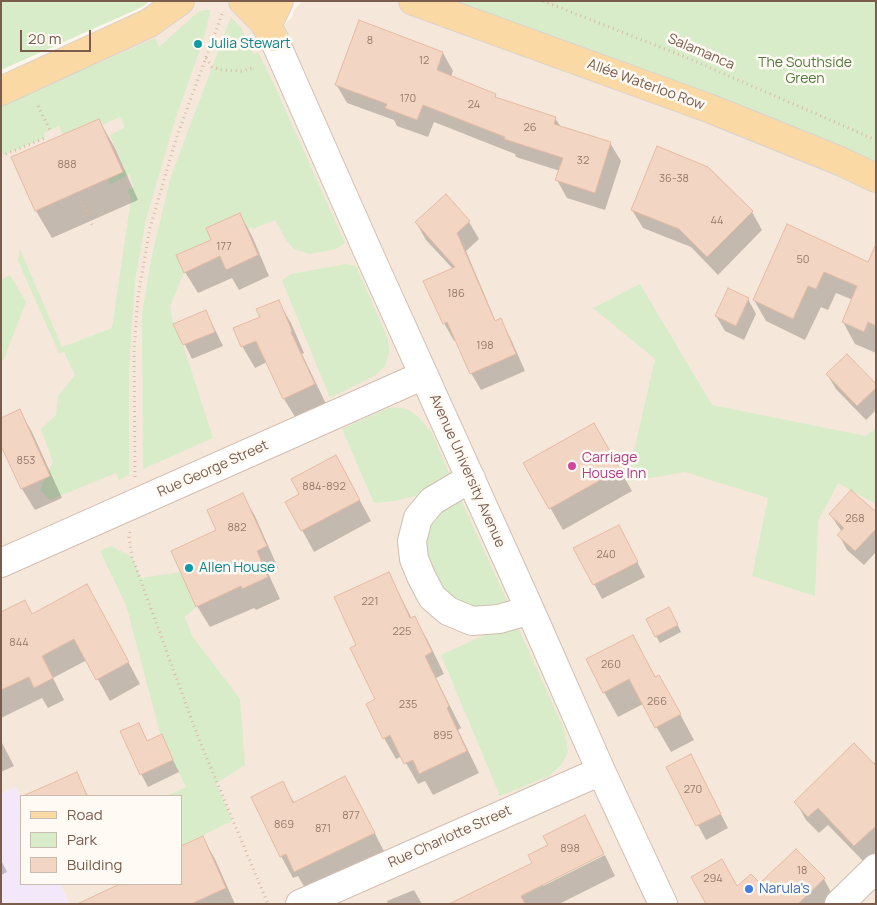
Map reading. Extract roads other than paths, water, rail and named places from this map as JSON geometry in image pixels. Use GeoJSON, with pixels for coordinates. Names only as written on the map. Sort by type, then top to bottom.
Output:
{"type":"FeatureCollection","features":[{"type":"Feature","properties":{"kind":"main road"},"geometry":{"type":"LineString","coordinates":[[1,92],[142,26],[180,1]]}},
{"type":"Feature","properties":{"kind":"main road"},"geometry":{"type":"LineString","coordinates":[[243,1],[264,22],[275,14]]}},
{"type":"Feature","properties":{"kind":"main road","name":"Allée Waterloo Row"},"geometry":{"type":"LineString","coordinates":[[413,1],[711,109],[840,161],[876,178]]}},
{"type":"Feature","properties":{"kind":"street","name":"Avenue University Avenue"},"geometry":{"type":"LineString","coordinates":[[275,14],[424,375],[601,771],[663,904]]}},
{"type":"Feature","properties":{"kind":"street","name":"Rue George Street"},"geometry":{"type":"LineString","coordinates":[[1,562],[424,375]]}},
{"type":"Feature","properties":{"kind":"street"},"geometry":{"type":"LineString","coordinates":[[471,478],[432,501],[418,518],[412,541],[414,559],[421,576],[432,596],[448,610],[472,621],[499,618],[530,610]]}},
{"type":"Feature","properties":{"kind":"street","name":"Rue Charlotte Street"},"geometry":{"type":"LineString","coordinates":[[300,904],[601,771]]}},
{"type":"Feature","properties":{"kind":"street"},"geometry":{"type":"LineString","coordinates":[[839,904],[876,868]]}},
{"type":"Feature","properties":{"kind":"place","name":"Julia Stewart"},"geometry":{"type":"Point","coordinates":[198,44]}},
{"type":"Feature","properties":{"kind":"place","name":"Carriage House Inn"},"geometry":{"type":"Point","coordinates":[572,466]}},
{"type":"Feature","properties":{"kind":"place","name":"Allen House"},"geometry":{"type":"Point","coordinates":[189,568]}},
{"type":"Feature","properties":{"kind":"place","name":"Narula's"},"geometry":{"type":"Point","coordinates":[749,889]}},
{"type":"Feature","properties":{"kind":"park label","name":"The Southside Green"},"geometry":{"type":"Point","coordinates":[805,72]}}]}
